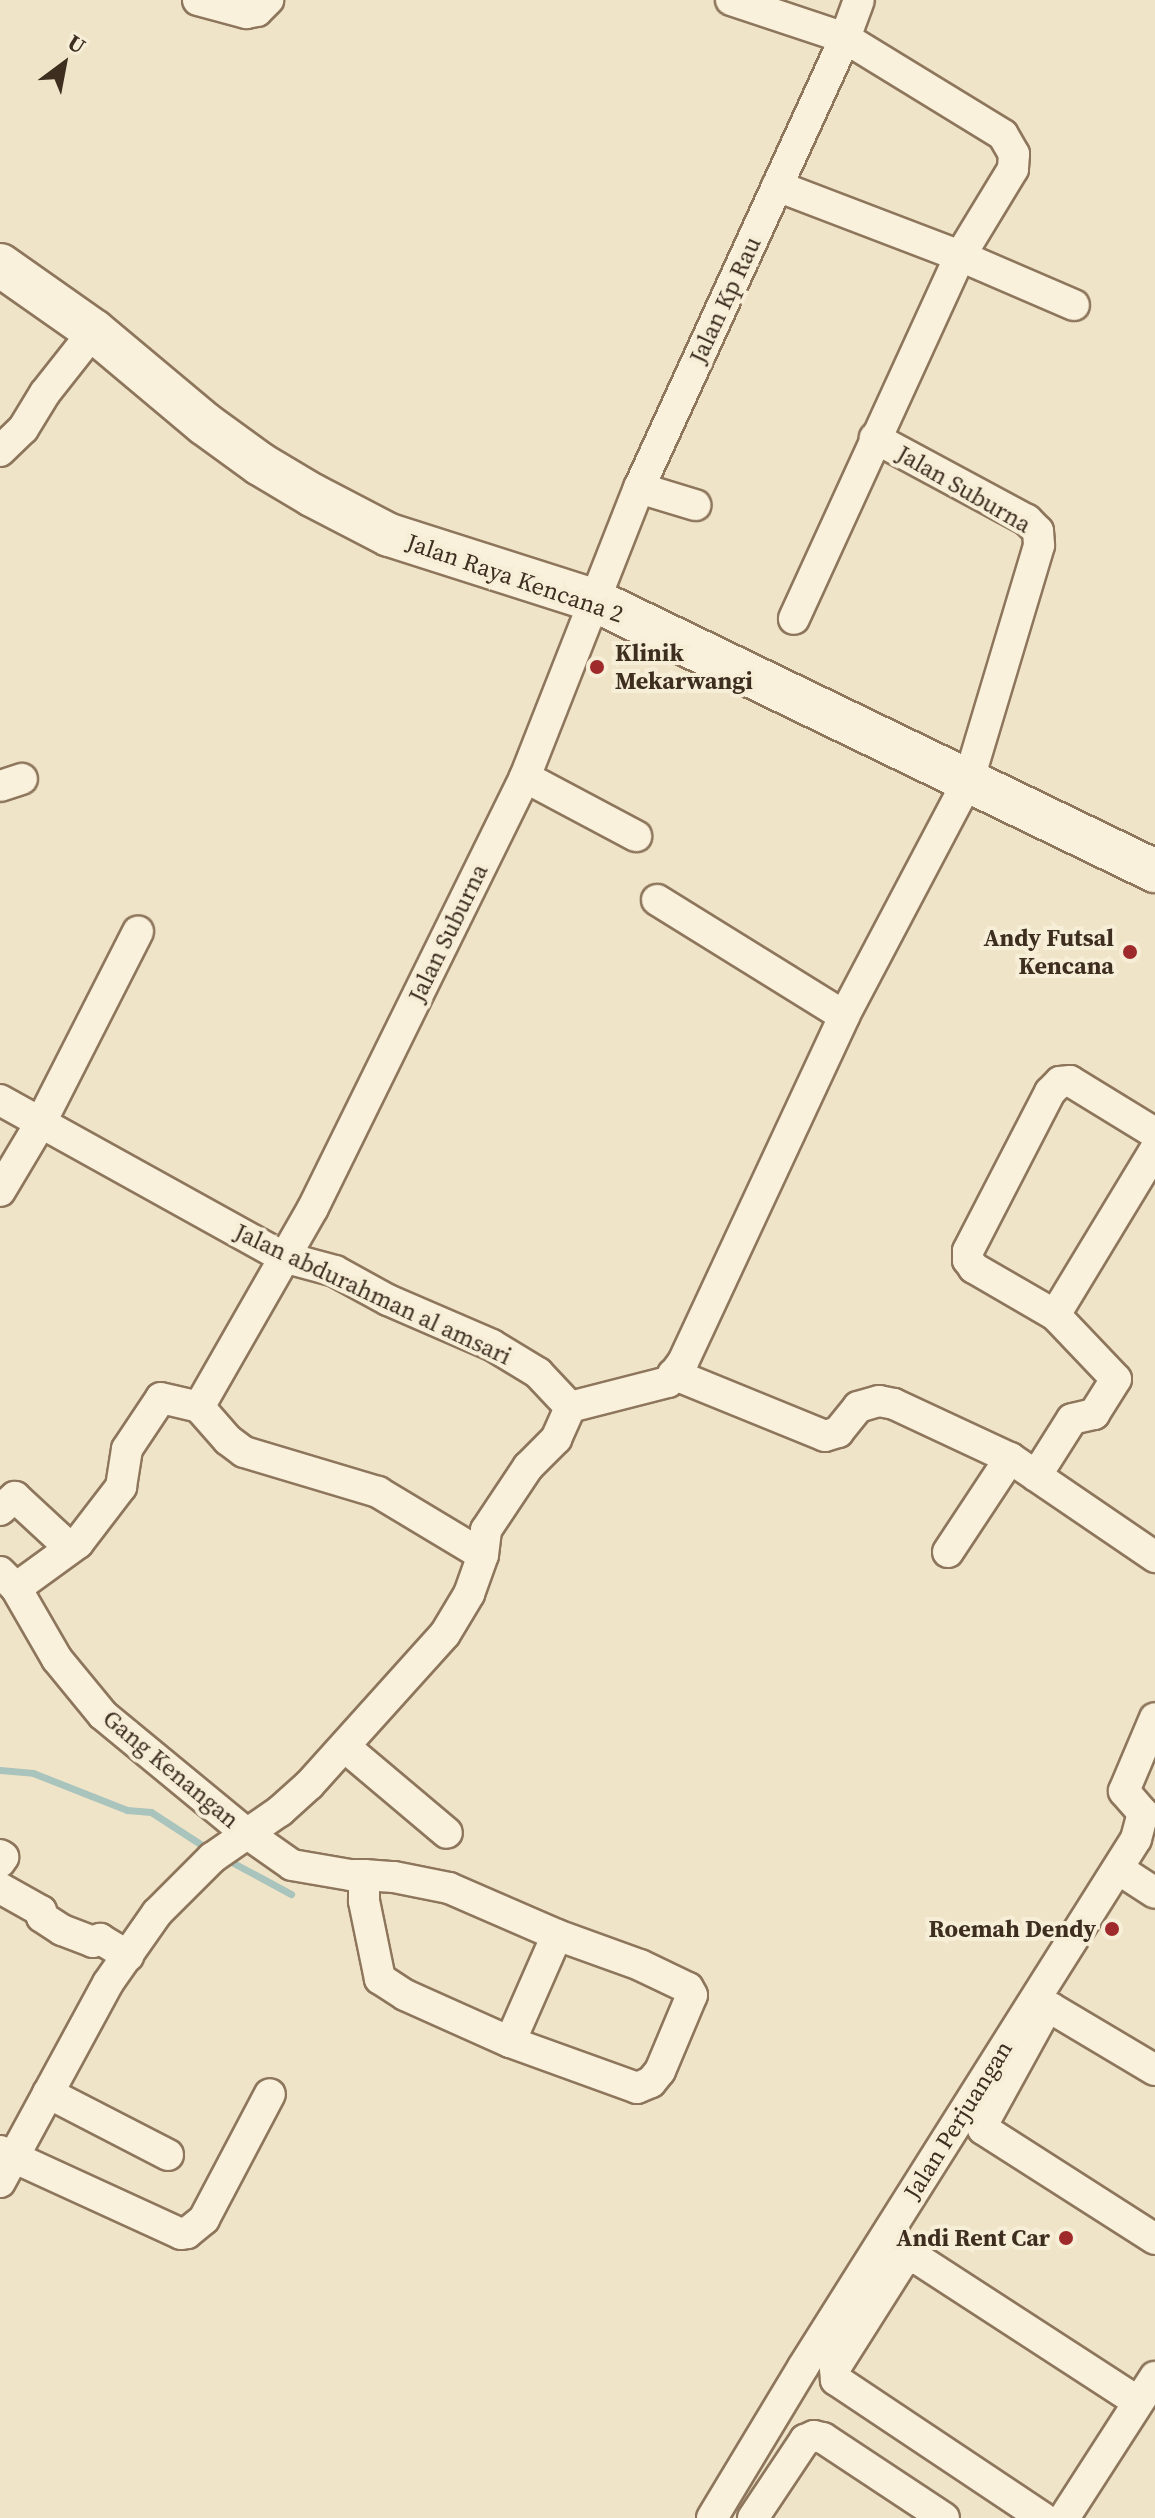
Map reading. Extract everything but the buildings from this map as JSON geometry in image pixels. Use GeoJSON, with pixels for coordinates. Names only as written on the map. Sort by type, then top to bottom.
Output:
{"type":"FeatureCollection","features":[{"type":"Feature","properties":{"kind":"street"},"geometry":{"type":"LineString","coordinates":[[198,0],[246,13],[257,11],[268,0]]}},
{"type":"Feature","properties":{"kind":"street"},"geometry":{"type":"LineString","coordinates":[[731,0],[845,38],[1003,135],[1014,154],[1013,169],[960,256],[794,619]]}},
{"type":"Feature","properties":{"kind":"street","name":"Jalan Kp Rau"},"geometry":{"type":"LineString","coordinates":[[596,601],[639,488],[845,38],[859,0]]}},
{"type":"Feature","properties":{"kind":"street"},"geometry":{"type":"LineString","coordinates":[[777,186],[960,256],[1074,305]]}},
{"type":"Feature","properties":{"kind":"street","name":"Jalan Raya Kencana 2"},"geometry":{"type":"LineString","coordinates":[[0,265],[94,331],[205,424],[260,464],[312,495],[389,535],[596,601],[1154,869]]}},
{"type":"Feature","properties":{"kind":"street"},"geometry":{"type":"LineString","coordinates":[[0,451],[23,429],[45,393],[94,331]]}},
{"type":"Feature","properties":{"kind":"street","name":"Jalan Suburna"},"geometry":{"type":"LineString","coordinates":[[875,438],[1027,520],[1038,531],[1039,545],[969,779]]}},
{"type":"Feature","properties":{"kind":"street"},"geometry":{"type":"LineString","coordinates":[[639,488],[695,505]]}},
{"type":"Feature","properties":{"kind":"street","name":"Jalan Suburna"},"geometry":{"type":"LineString","coordinates":[[199,1407],[313,1208],[525,777],[596,601]]}},
{"type":"Feature","properties":{"kind":"street"},"geometry":{"type":"LineString","coordinates":[[525,777],[636,836]]}},
{"type":"Feature","properties":{"kind":"street"},"geometry":{"type":"LineString","coordinates":[[270,2094],[204,2219],[187,2233],[181,2234],[4,2164],[48,2093],[108,1983],[157,1913],[227,1846],[280,1811],[345,1747],[445,1634],[469,1594],[483,1555],[486,1530],[505,1498],[556,1439],[570,1407],[668,1382],[683,1362],[844,1016],[969,779]]}},
{"type":"Feature","properties":{"kind":"street"},"geometry":{"type":"LineString","coordinates":[[657,900],[844,1016]]}},
{"type":"Feature","properties":{"kind":"street"},"geometry":{"type":"LineString","coordinates":[[0,1191],[40,1124],[138,932]]}},
{"type":"Feature","properties":{"kind":"street"},"geometry":{"type":"LineString","coordinates":[[1036,1476],[1072,1419],[1094,1414],[1116,1379],[1055,1315],[974,1268],[968,1260],[968,1251],[1050,1092],[1060,1082],[1070,1081],[1155,1133]]}},
{"type":"Feature","properties":{"kind":"street","name":"Jalan abdurahman al amsari"},"geometry":{"type":"LineString","coordinates":[[0,1100],[283,1257],[335,1271],[388,1300],[492,1345],[538,1373],[570,1407]]}},
{"type":"Feature","properties":{"kind":"street"},"geometry":{"type":"LineString","coordinates":[[1055,1315],[1155,1150]]}},
{"type":"Feature","properties":{"kind":"street"},"geometry":{"type":"LineString","coordinates":[[673,1374],[825,1436],[838,1432],[858,1407],[879,1401],[894,1404],[1010,1458],[1155,1557]]}},
{"type":"Feature","properties":{"kind":"street"},"geometry":{"type":"LineString","coordinates":[[8,1580],[70,1548],[121,1487],[127,1449],[161,1398],[199,1407],[228,1440],[244,1452],[378,1492],[483,1555]]}},
{"type":"Feature","properties":{"kind":"street"},"geometry":{"type":"LineString","coordinates":[[948,1552],[1010,1458]]}},
{"type":"Feature","properties":{"kind":"street"},"geometry":{"type":"LineString","coordinates":[[0,1510],[15,1497],[70,1548]]}},
{"type":"Feature","properties":{"kind":"street","name":"Gang Kenangan"},"geometry":{"type":"LineString","coordinates":[[8,1580],[57,1659],[103,1715],[227,1846],[292,1865],[394,1877],[449,1888],[557,1935],[640,1965],[688,1988],[692,1995],[660,2071],[651,2082],[637,2088],[510,2042]]}},
{"type":"Feature","properties":{"kind":"street","name":"Jalan Perjuangan"},"geometry":{"type":"LineString","coordinates":[[712,2518],[803,2367],[1136,1839],[1143,1813],[1124,1791],[1155,1718]]}},
{"type":"Feature","properties":{"kind":"street"},"geometry":{"type":"LineString","coordinates":[[345,1747],[447,1833]]}},
{"type":"Feature","properties":{"kind":"street"},"geometry":{"type":"LineString","coordinates":[[0,1855],[3,1857],[0,1862]]}},
{"type":"Feature","properties":{"kind":"street"},"geometry":{"type":"LineString","coordinates":[[1123,1872],[1155,1893]]}},
{"type":"Feature","properties":{"kind":"street"},"geometry":{"type":"LineString","coordinates":[[364,1875],[364,1901],[380,1979],[405,1995],[510,2042],[557,1935]]}},
{"type":"Feature","properties":{"kind":"street"},"geometry":{"type":"LineString","coordinates":[[0,1888],[41,1911],[42,1917],[62,1930],[93,1942],[100,1939],[128,1956]]}},
{"type":"Feature","properties":{"kind":"street"},"geometry":{"type":"LineString","coordinates":[[1155,2070],[1051,2008],[1045,2011],[983,2129],[988,2136],[1155,2239]]}},
{"type":"Feature","properties":{"kind":"street"},"geometry":{"type":"LineString","coordinates":[[48,2093],[168,2155]]}},
{"type":"Feature","properties":{"kind":"street"},"geometry":{"type":"LineString","coordinates":[[1043,2518],[836,2380],[835,2368],[904,2259],[918,2259],[1138,2402]]}},
{"type":"Feature","properties":{"kind":"street"},"geometry":{"type":"LineString","coordinates":[[1064,2518],[1155,2377]]}},
{"type":"Feature","properties":{"kind":"street"},"geometry":{"type":"LineString","coordinates":[[753,2518],[805,2440],[814,2436],[823,2438],[944,2518]]}},
{"type":"Feature","properties":{"kind":"waterway"},"geometry":{"type":"LineString","coordinates":[[0,1770],[33,1773],[127,1810],[151,1812],[211,1851]]}},
{"type":"Feature","properties":{"kind":"waterway"},"geometry":{"type":"LineString","coordinates":[[226,1859],[291,1894]]}},
{"type":"Feature","properties":{"kind":"place","name":"Klinik Mekarwangi"},"geometry":{"type":"Point","coordinates":[597,667]}},
{"type":"Feature","properties":{"kind":"place","name":"Andy Futsal Kencana"},"geometry":{"type":"Point","coordinates":[1130,952]}},
{"type":"Feature","properties":{"kind":"place","name":"Roemah Dendy"},"geometry":{"type":"Point","coordinates":[1112,1929]}},
{"type":"Feature","properties":{"kind":"place","name":"Andi Rent Car"},"geometry":{"type":"Point","coordinates":[1066,2238]}}]}
